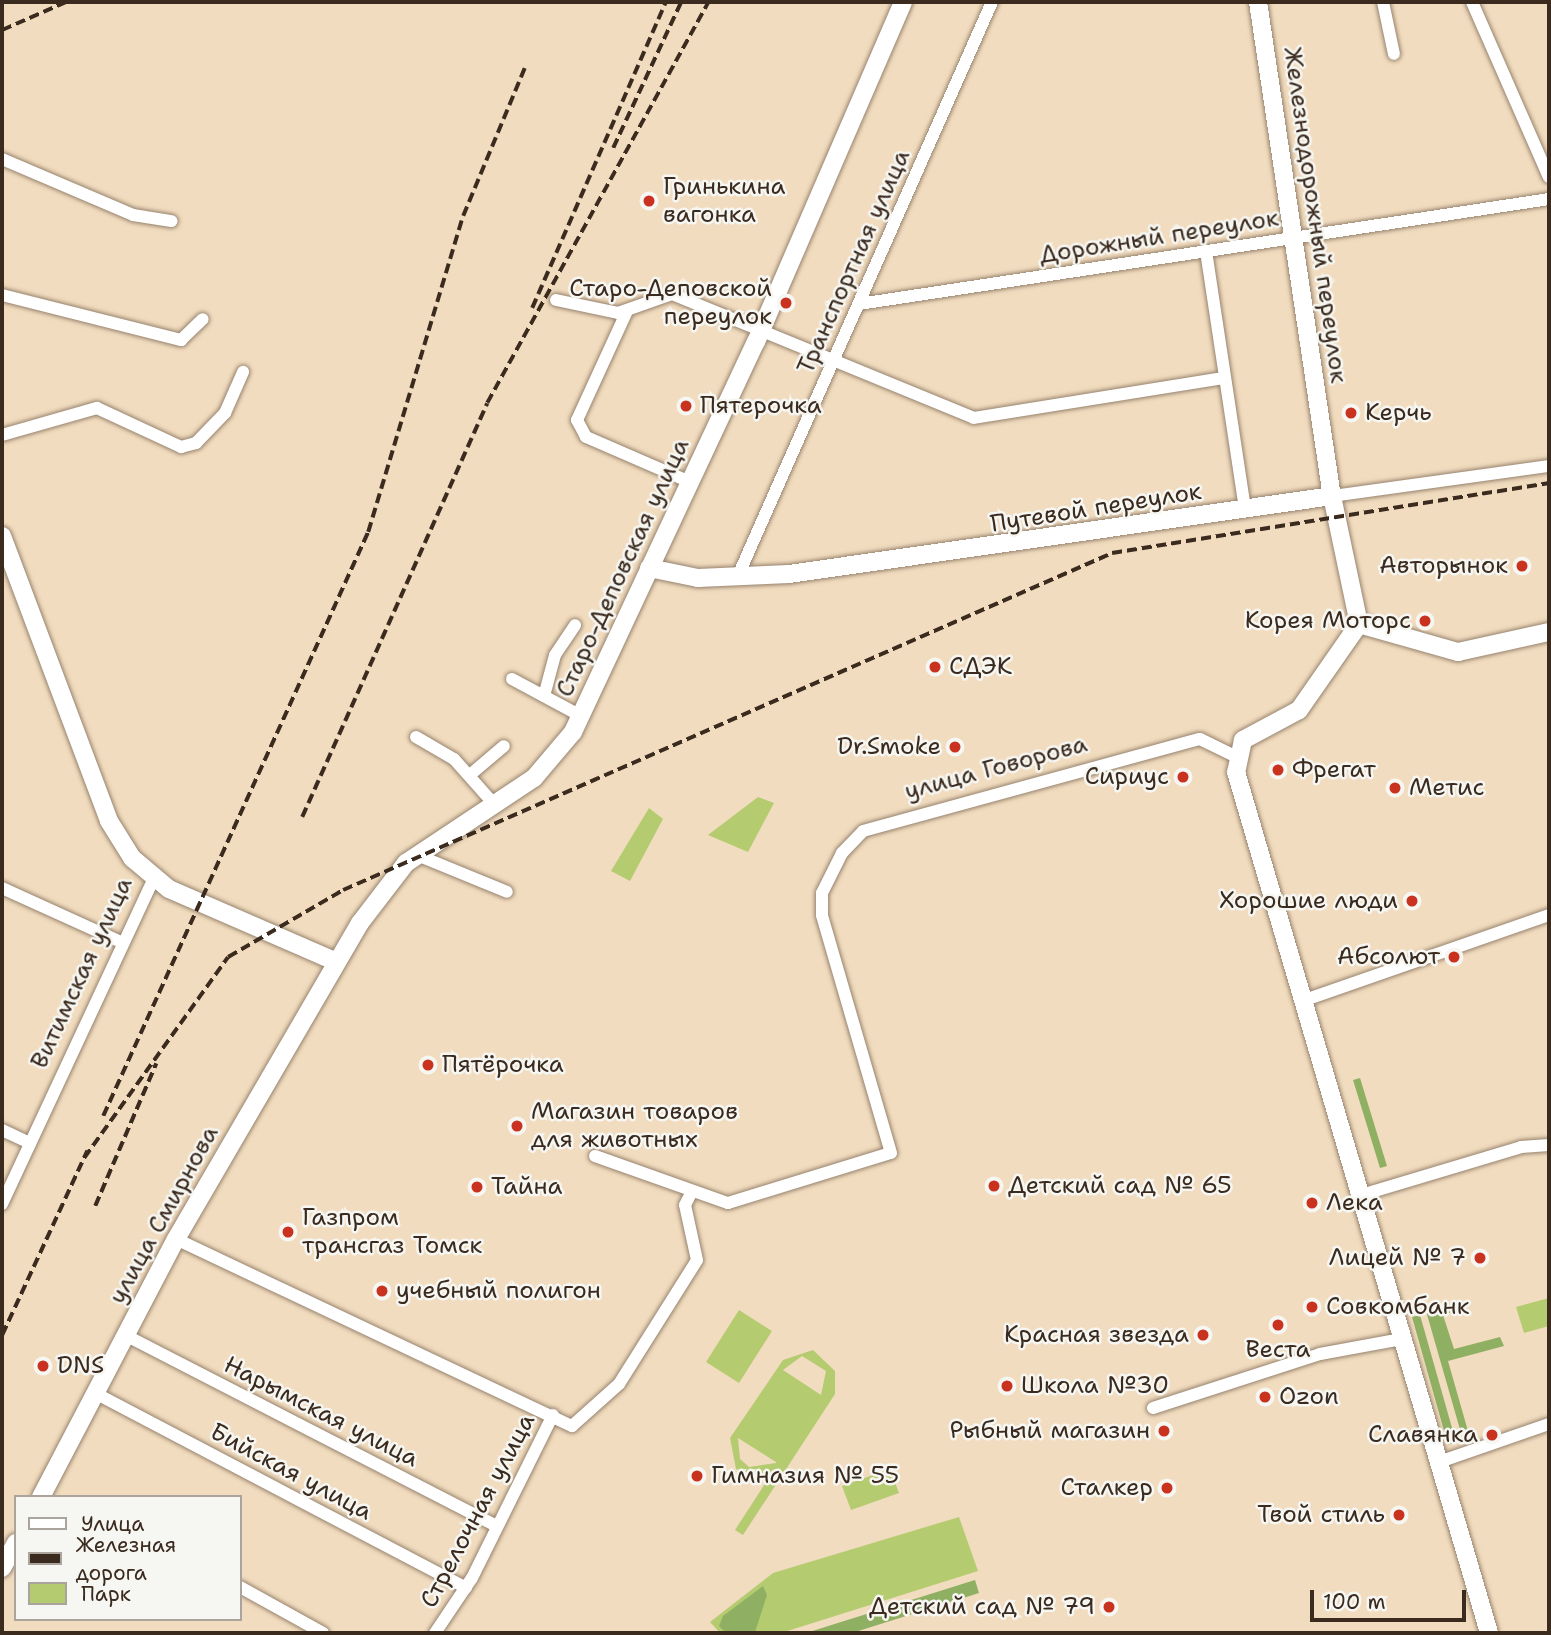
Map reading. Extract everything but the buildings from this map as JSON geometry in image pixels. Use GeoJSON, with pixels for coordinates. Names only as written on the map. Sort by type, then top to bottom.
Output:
{"type":"FeatureCollection","features":[{"type":"Feature","properties":{"kind":"street","name":"Старо-Деповская улица"},"geometry":{"type":"LineString","coordinates":[[337,962],[389,884],[417,855],[545,769],[581,716],[762,327],[903,2]]}},
{"type":"Feature","properties":{"kind":"street","name":"Транспортная улица"},"geometry":{"type":"LineString","coordinates":[[737,578],[992,2]]}},
{"type":"Feature","properties":{"kind":"street","name":"Железнодорожный переулок"},"geometry":{"type":"LineString","coordinates":[[1258,2],[1332,496],[1359,624]]}},
{"type":"Feature","properties":{"kind":"street"},"geometry":{"type":"LineString","coordinates":[[1383,2],[1394,54]]}},
{"type":"Feature","properties":{"kind":"street"},"geometry":{"type":"LineString","coordinates":[[1472,2],[1549,177]]}},
{"type":"Feature","properties":{"kind":"street"},"geometry":{"type":"LineString","coordinates":[[2,159],[133,215],[172,221]]}},
{"type":"Feature","properties":{"kind":"street","name":"Дорожный переулок"},"geometry":{"type":"LineString","coordinates":[[859,304],[1549,199]]}},
{"type":"Feature","properties":{"kind":"street"},"geometry":{"type":"LineString","coordinates":[[1206,251],[1245,509]]}},
{"type":"Feature","properties":{"kind":"street"},"geometry":{"type":"LineString","coordinates":[[2,295],[181,340],[203,319]]}},
{"type":"Feature","properties":{"kind":"street"},"geometry":{"type":"LineString","coordinates":[[690,482],[586,438],[577,419],[627,311],[652,296],[672,295],[762,327],[974,418],[1224,378]]}},
{"type":"Feature","properties":{"kind":"street"},"geometry":{"type":"LineString","coordinates":[[556,300],[627,311]]}},
{"type":"Feature","properties":{"kind":"street"},"geometry":{"type":"LineString","coordinates":[[2,435],[97,408],[181,447],[196,443],[225,413],[243,372]]}},
{"type":"Feature","properties":{"kind":"street","name":"Путевой переулок"},"geometry":{"type":"LineString","coordinates":[[649,568],[737,578],[934,558],[1245,509],[1549,466]]}},
{"type":"Feature","properties":{"kind":"street","name":"Витимская улица"},"geometry":{"type":"LineString","coordinates":[[2,536],[109,821],[154,878],[119,941],[2,1204]]}},
{"type":"Feature","properties":{"kind":"street"},"geometry":{"type":"LineString","coordinates":[[1489,1633],[1302,1001],[1235,756],[1243,740],[1299,710],[1359,624],[1458,652],[1549,632]]}},
{"type":"Feature","properties":{"kind":"street"},"geometry":{"type":"LineString","coordinates":[[544,696],[555,655],[575,625]]}},
{"type":"Feature","properties":{"kind":"street"},"geometry":{"type":"LineString","coordinates":[[512,679],[581,716]]}},
{"type":"Feature","properties":{"kind":"street"},"geometry":{"type":"LineString","coordinates":[[415,737],[471,774],[494,804]]}},
{"type":"Feature","properties":{"kind":"street","name":"улица Говорова"},"geometry":{"type":"LineString","coordinates":[[691,1193],[727,1203],[891,1153],[822,915],[830,871],[863,831],[1200,739],[1235,756]]}},
{"type":"Feature","properties":{"kind":"street"},"geometry":{"type":"LineString","coordinates":[[471,774],[504,746]]}},
{"type":"Feature","properties":{"kind":"street"},"geometry":{"type":"LineString","coordinates":[[417,855],[507,892]]}},
{"type":"Feature","properties":{"kind":"street"},"geometry":{"type":"LineString","coordinates":[[154,878],[337,962]]}},
{"type":"Feature","properties":{"kind":"street"},"geometry":{"type":"LineString","coordinates":[[2,888],[119,941]]}},
{"type":"Feature","properties":{"kind":"street"},"geometry":{"type":"LineString","coordinates":[[1302,1001],[1549,915]]}},
{"type":"Feature","properties":{"kind":"street","name":"улица Смирнова"},"geometry":{"type":"LineString","coordinates":[[42,1495],[176,1239],[337,962]]}},
{"type":"Feature","properties":{"kind":"street"},"geometry":{"type":"LineString","coordinates":[[2,1130],[30,1143]]}},
{"type":"Feature","properties":{"kind":"street"},"geometry":{"type":"LineString","coordinates":[[1359,1196],[1521,1147],[1549,1144]]}},
{"type":"Feature","properties":{"kind":"street"},"geometry":{"type":"LineString","coordinates":[[595,1156],[691,1193]]}},
{"type":"Feature","properties":{"kind":"street","name":"Стрелочная улица"},"geometry":{"type":"LineString","coordinates":[[435,1633],[466,1588],[554,1415],[572,1426],[619,1384],[697,1260],[685,1205],[691,1193]]}},
{"type":"Feature","properties":{"kind":"street"},"geometry":{"type":"LineString","coordinates":[[176,1239],[554,1415]]}},
{"type":"Feature","properties":{"kind":"street","name":"Нарымская улица"},"geometry":{"type":"LineString","coordinates":[[125,1335],[497,1526]]}},
{"type":"Feature","properties":{"kind":"street"},"geometry":{"type":"LineString","coordinates":[[1153,1408],[1320,1354],[1402,1339]]}},
{"type":"Feature","properties":{"kind":"street","name":"Бийская улица"},"geometry":{"type":"LineString","coordinates":[[96,1394],[466,1588]]}},
{"type":"Feature","properties":{"kind":"street"},"geometry":{"type":"LineString","coordinates":[[1439,1462],[1549,1424]]}},
{"type":"Feature","properties":{"kind":"street"},"geometry":{"type":"LineString","coordinates":[[242,1588],[323,1633]]}},
{"type":"Feature","properties":{"kind":"green space"},"geometry":{"type":"Polygon","coordinates":[[[758,797],[774,803],[748,852],[708,835],[758,797]]]}},
{"type":"Feature","properties":{"kind":"green space"},"geometry":{"type":"Polygon","coordinates":[[[649,808],[663,819],[630,881],[611,871],[649,808]]]}},
{"type":"Feature","properties":{"kind":"green space"},"geometry":{"type":"Polygon","coordinates":[[[1360,1078],[1387,1166],[1380,1168],[1353,1080],[1360,1078]]]}},
{"type":"Feature","properties":{"kind":"green space"},"geometry":{"type":"Polygon","coordinates":[[[1549,1298],[1549,1326],[1524,1333],[1516,1307],[1549,1298]]]}},
{"type":"Feature","properties":{"kind":"green space"},"geometry":{"type":"Polygon","coordinates":[[[1457,1302],[1459,1310],[1443,1315],[1454,1349],[1500,1337],[1504,1346],[1448,1361],[1468,1431],[1461,1433],[1426,1311],[1457,1302]]]}},
{"type":"Feature","properties":{"kind":"green space"},"geometry":{"type":"Polygon","coordinates":[[[739,1310],[772,1331],[739,1383],[706,1362],[739,1310]]]}},
{"type":"Feature","properties":{"kind":"green space"},"geometry":{"type":"Polygon","coordinates":[[[1420,1315],[1456,1442],[1448,1445],[1412,1317],[1420,1315]]]}},
{"type":"Feature","properties":{"kind":"green space"},"geometry":{"type":"Polygon","coordinates":[[[813,1350],[835,1371],[835,1394],[743,1535],[735,1530],[768,1479],[736,1469],[730,1438],[783,1360],[813,1350]],[[802,1356],[783,1370],[821,1395],[826,1371],[802,1356]],[[738,1438],[740,1459],[749,1467],[776,1463],[776,1462],[738,1438]]]}},
{"type":"Feature","properties":{"kind":"green space"},"geometry":{"type":"Polygon","coordinates":[[[890,1469],[899,1493],[851,1510],[842,1486],[890,1469]]]}},
{"type":"Feature","properties":{"kind":"green space"},"geometry":{"type":"Polygon","coordinates":[[[959,1517],[978,1571],[781,1633],[720,1633],[710,1622],[773,1573],[959,1517]]]}},
{"type":"Feature","properties":{"kind":"green space"},"geometry":{"type":"Polygon","coordinates":[[[975,1580],[979,1593],[852,1633],[806,1633],[975,1580]]]}},
{"type":"Feature","properties":{"kind":"green space"},"geometry":{"type":"Polygon","coordinates":[[[763,1586],[767,1595],[755,1632],[726,1633],[719,1626],[723,1616],[763,1586]]]}},
{"type":"Feature","properties":{"kind":"railway"},"geometry":{"type":"LineString","coordinates":[[2,30],[66,2]]}},
{"type":"Feature","properties":{"kind":"railway"},"geometry":{"type":"LineString","coordinates":[[532,308],[666,2]]}},
{"type":"Feature","properties":{"kind":"railway"},"geometry":{"type":"LineString","coordinates":[[613,148],[681,2]]}},
{"type":"Feature","properties":{"kind":"railway"},"geometry":{"type":"LineString","coordinates":[[302,817],[487,403],[708,2]]}},
{"type":"Feature","properties":{"kind":"railway"},"geometry":{"type":"LineString","coordinates":[[103,1116],[368,532],[463,216],[525,67]]}},
{"type":"Feature","properties":{"kind":"railway"},"geometry":{"type":"LineString","coordinates":[[84,1158],[228,957],[343,890],[1112,553],[1549,483]]}},
{"type":"Feature","properties":{"kind":"railway"},"geometry":{"type":"LineString","coordinates":[[95,1206],[156,1064]]}},
{"type":"Feature","properties":{"kind":"railway"},"geometry":{"type":"LineString","coordinates":[[2,1335],[87,1151]]}},
{"type":"Feature","properties":{"kind":"place","name":"Гринькина вагонка"},"geometry":{"type":"Point","coordinates":[649,201]}},
{"type":"Feature","properties":{"kind":"place","name":"Старо-Деповской переулок"},"geometry":{"type":"Point","coordinates":[786,303]}},
{"type":"Feature","properties":{"kind":"place","name":"Пятерочка"},"geometry":{"type":"Point","coordinates":[686,406]}},
{"type":"Feature","properties":{"kind":"place","name":"Керчь"},"geometry":{"type":"Point","coordinates":[1351,413]}},
{"type":"Feature","properties":{"kind":"place","name":"Авторынок"},"geometry":{"type":"Point","coordinates":[1522,566]}},
{"type":"Feature","properties":{"kind":"place","name":"Корея Моторс"},"geometry":{"type":"Point","coordinates":[1425,621]}},
{"type":"Feature","properties":{"kind":"place","name":"СДЭК"},"geometry":{"type":"Point","coordinates":[935,667]}},
{"type":"Feature","properties":{"kind":"place","name":"Dr.Smoke"},"geometry":{"type":"Point","coordinates":[955,747]}},
{"type":"Feature","properties":{"kind":"place","name":"Фрегат"},"geometry":{"type":"Point","coordinates":[1278,770]}},
{"type":"Feature","properties":{"kind":"place","name":"Сириус"},"geometry":{"type":"Point","coordinates":[1183,777]}},
{"type":"Feature","properties":{"kind":"place","name":"Метис"},"geometry":{"type":"Point","coordinates":[1395,788]}},
{"type":"Feature","properties":{"kind":"place","name":"Хорошие люди"},"geometry":{"type":"Point","coordinates":[1412,901]}},
{"type":"Feature","properties":{"kind":"place","name":"Абсолют"},"geometry":{"type":"Point","coordinates":[1454,957]}},
{"type":"Feature","properties":{"kind":"place","name":"Пятёрочка"},"geometry":{"type":"Point","coordinates":[428,1065]}},
{"type":"Feature","properties":{"kind":"place","name":"Магазин товаров для животных"},"geometry":{"type":"Point","coordinates":[517,1126]}},
{"type":"Feature","properties":{"kind":"place","name":"Детский сад № 65"},"geometry":{"type":"Point","coordinates":[994,1186]}},
{"type":"Feature","properties":{"kind":"place","name":"Тайна"},"geometry":{"type":"Point","coordinates":[477,1187]}},
{"type":"Feature","properties":{"kind":"place","name":"Лека"},"geometry":{"type":"Point","coordinates":[1312,1203]}},
{"type":"Feature","properties":{"kind":"place","name":"Газпром трансгаз Томск"},"geometry":{"type":"Point","coordinates":[288,1232]}},
{"type":"Feature","properties":{"kind":"place","name":"Лицей № 7"},"geometry":{"type":"Point","coordinates":[1480,1258]}},
{"type":"Feature","properties":{"kind":"place","name":"учебный полигон"},"geometry":{"type":"Point","coordinates":[382,1291]}},
{"type":"Feature","properties":{"kind":"place","name":"Совкомбанк"},"geometry":{"type":"Point","coordinates":[1312,1307]}},
{"type":"Feature","properties":{"kind":"place","name":"Веста"},"geometry":{"type":"Point","coordinates":[1278,1325]}},
{"type":"Feature","properties":{"kind":"place","name":"Красная звезда"},"geometry":{"type":"Point","coordinates":[1203,1335]}},
{"type":"Feature","properties":{"kind":"place","name":"DNS"},"geometry":{"type":"Point","coordinates":[43,1366]}},
{"type":"Feature","properties":{"kind":"place","name":"Школа №30"},"geometry":{"type":"Point","coordinates":[1007,1386]}},
{"type":"Feature","properties":{"kind":"place","name":"Ozon"},"geometry":{"type":"Point","coordinates":[1265,1397]}},
{"type":"Feature","properties":{"kind":"place","name":"Рыбный магазин"},"geometry":{"type":"Point","coordinates":[1164,1431]}},
{"type":"Feature","properties":{"kind":"place","name":"Славянка"},"geometry":{"type":"Point","coordinates":[1492,1435]}},
{"type":"Feature","properties":{"kind":"place","name":"Гимназия № 55"},"geometry":{"type":"Point","coordinates":[697,1476]}},
{"type":"Feature","properties":{"kind":"place","name":"Сталкер"},"geometry":{"type":"Point","coordinates":[1167,1488]}},
{"type":"Feature","properties":{"kind":"place","name":"Твой стиль"},"geometry":{"type":"Point","coordinates":[1399,1515]}},
{"type":"Feature","properties":{"kind":"place","name":"Детский сад № 79"},"geometry":{"type":"Point","coordinates":[1109,1607]}}]}
